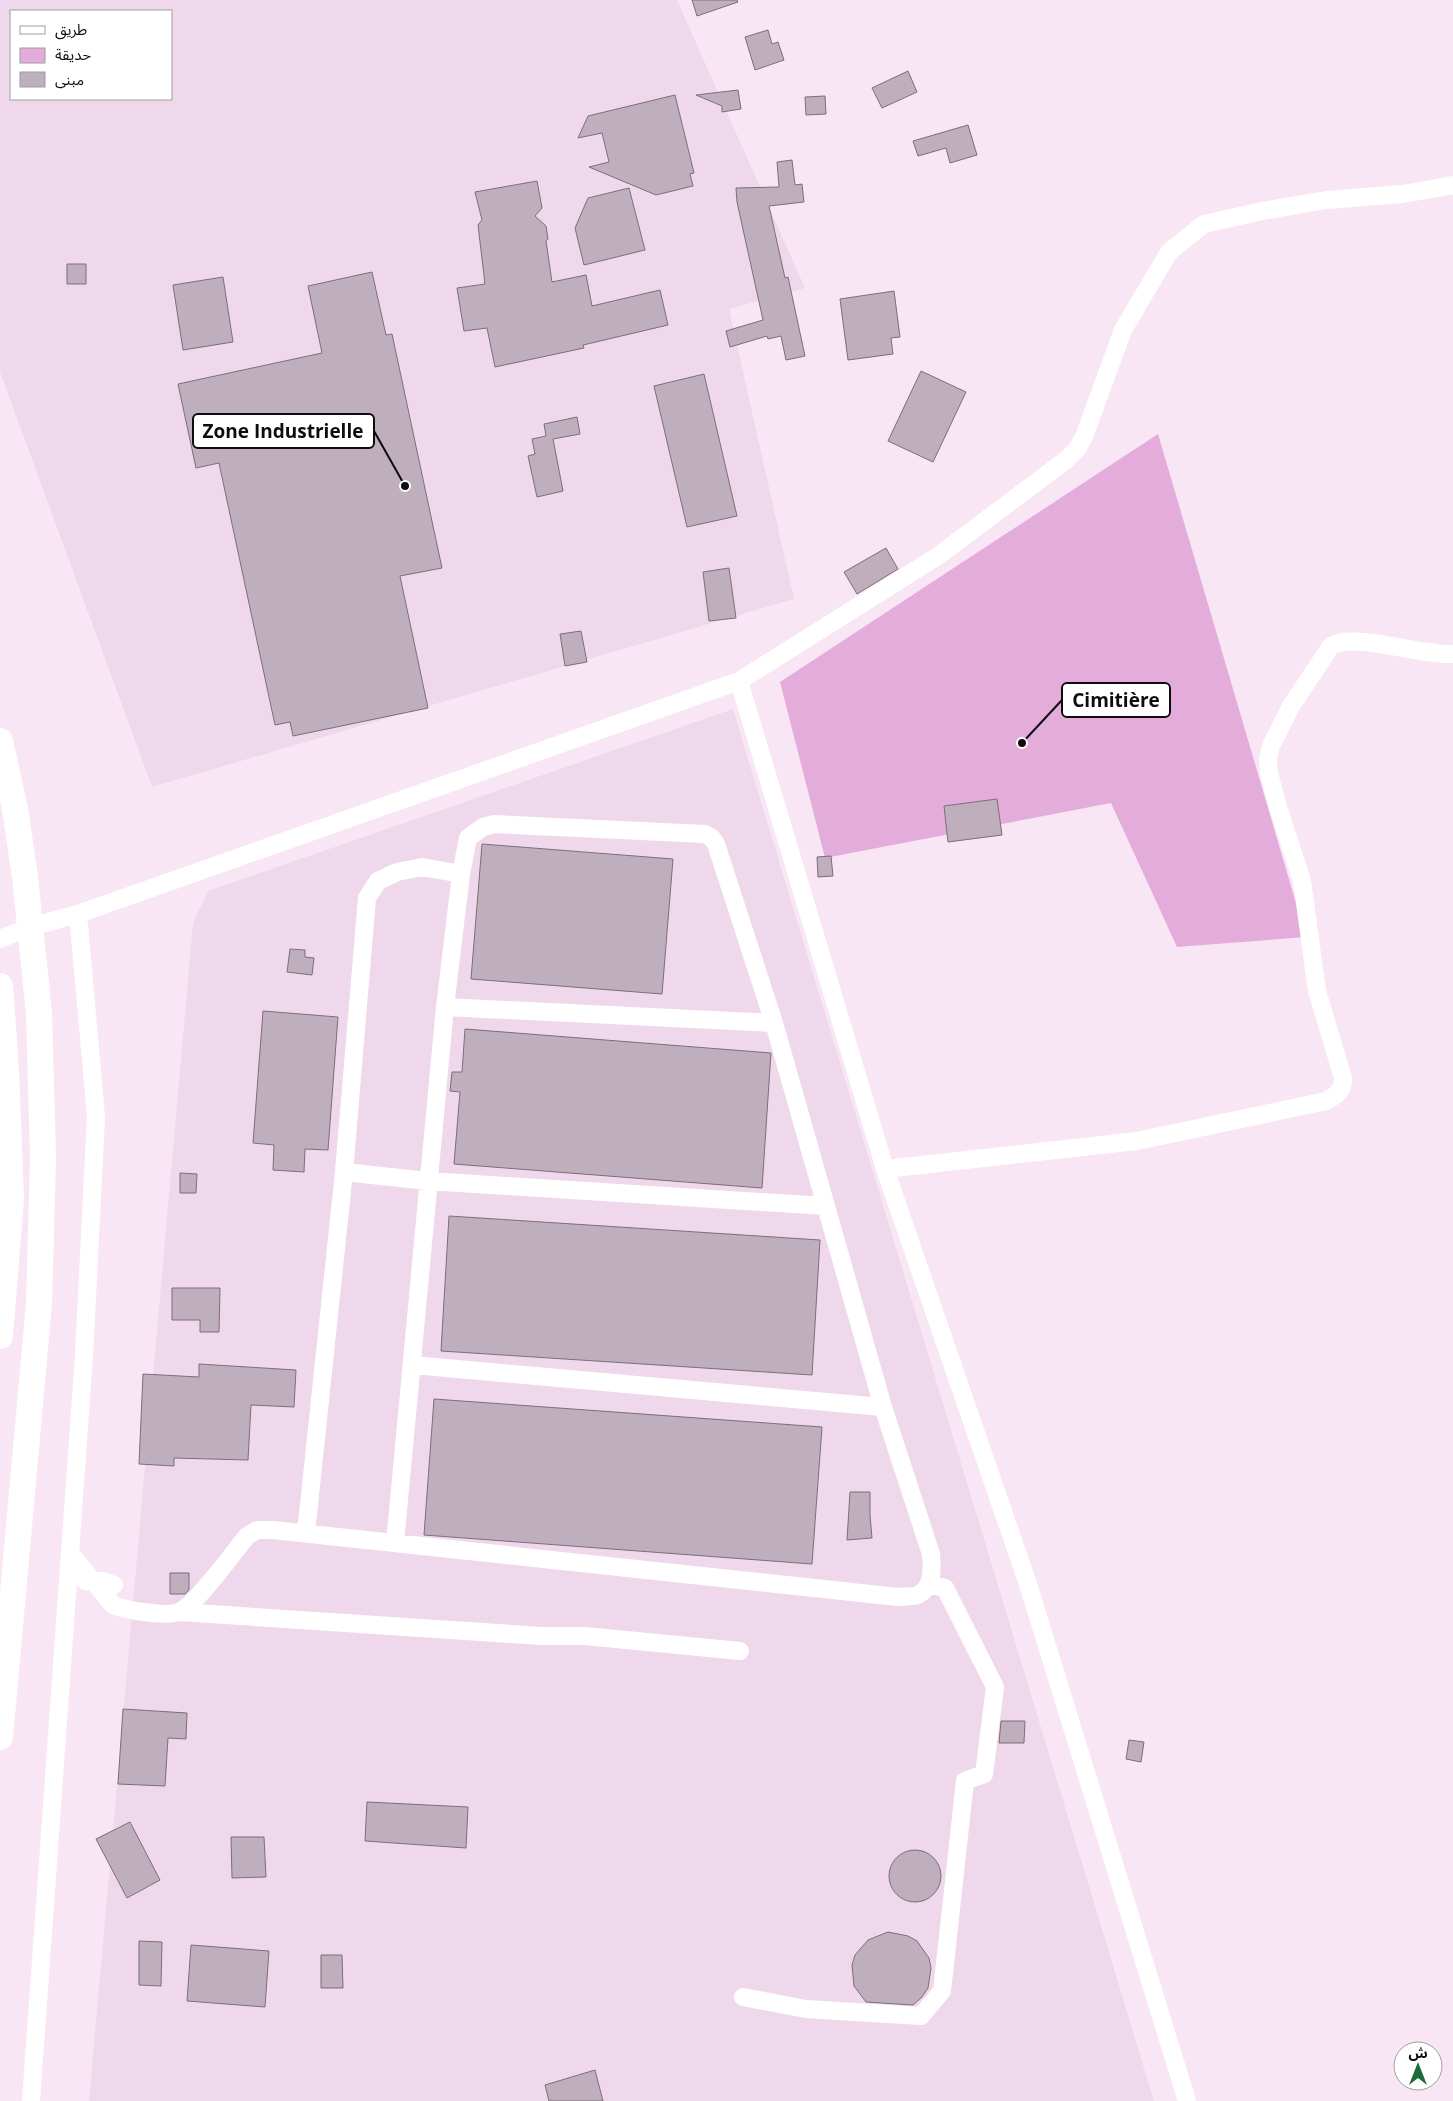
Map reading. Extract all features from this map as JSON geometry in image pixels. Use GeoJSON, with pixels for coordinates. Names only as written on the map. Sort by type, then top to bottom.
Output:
{"type":"FeatureCollection","features":[{"type":"Feature","properties":{"kind":"highway"},"geometry":{"type":"LineString","coordinates":[[0,741],[15,808],[39,1012],[43,1158],[39,1304],[0,1737]]}},
{"type":"Feature","properties":{"kind":"highway"},"geometry":{"type":"LineString","coordinates":[[0,986],[6,1070],[11,1199],[0,1336]]}},
{"type":"Feature","properties":{"kind":"street"},"geometry":{"type":"LineString","coordinates":[[0,938],[30,927],[78,914],[739,681],[938,556],[1066,460],[1078,448],[1086,434],[1128,322],[1169,252],[1204,224],[1262,211],[1327,200],[1403,194],[1453,185]]}},
{"type":"Feature","properties":{"kind":"street"},"geometry":{"type":"LineString","coordinates":[[885,1168],[1136,1141],[1326,1101],[1339,1093],[1343,1085],[1343,1078],[1317,990],[1302,881],[1269,773],[1268,759],[1271,746],[1288,713],[1331,646],[1337,643],[1359,642],[1439,655],[1453,654]]}},
{"type":"Feature","properties":{"kind":"street"},"geometry":{"type":"LineString","coordinates":[[739,681],[885,1168],[1028,1584],[1187,2101]]}},
{"type":"Feature","properties":{"kind":"street"},"geometry":{"type":"LineString","coordinates":[[180,1612],[193,1602],[247,1536],[257,1530],[306,1533],[395,1543],[898,1597],[918,1595],[929,1584],[932,1570],[931,1554],[883,1407],[774,1023],[716,844],[706,834],[494,824],[483,827],[468,838],[461,874],[445,1007],[395,1543]]}},
{"type":"Feature","properties":{"kind":"street"},"geometry":{"type":"LineString","coordinates":[[306,1533],[344,1172],[367,898],[378,881],[397,872],[422,867],[461,874]]}},
{"type":"Feature","properties":{"kind":"street"},"geometry":{"type":"LineString","coordinates":[[31,2101],[84,1356],[96,1116],[78,914]]}},
{"type":"Feature","properties":{"kind":"street"},"geometry":{"type":"LineString","coordinates":[[445,1007],[774,1023]]}},
{"type":"Feature","properties":{"kind":"street"},"geometry":{"type":"LineString","coordinates":[[344,1172],[428,1181],[825,1206]]}},
{"type":"Feature","properties":{"kind":"street"},"geometry":{"type":"LineString","coordinates":[[413,1365],[883,1407]]}},
{"type":"Feature","properties":{"kind":"street"},"geometry":{"type":"LineString","coordinates":[[70,1553],[113,1605],[122,1609],[542,1636],[585,1636],[740,1651]]}},
{"type":"Feature","properties":{"kind":"street"},"geometry":{"type":"LineString","coordinates":[[68,1581],[103,1581],[114,1585]]}},
{"type":"Feature","properties":{"kind":"street"},"geometry":{"type":"LineString","coordinates":[[743,1997],[806,2009],[921,2016],[942,1991],[965,1781],[984,1774],[995,1687],[945,1588],[929,1584]]}},
{"type":"Feature","properties":{"kind":"shaded area"},"geometry":{"type":"Polygon","coordinates":[[[0,0],[677,0],[805,288],[729,309],[794,599],[152,787],[0,372],[0,0]]]}},
{"type":"Feature","properties":{"kind":"shaded area"},"geometry":{"type":"Polygon","coordinates":[[[733,709],[1154,2101],[89,2101],[193,923],[208,891],[733,709]]]}},
{"type":"Feature","properties":{"kind":"green space"},"geometry":{"type":"Polygon","coordinates":[[[1158,434],[1306,937],[1177,947],[1111,803],[825,858],[780,682],[1158,434]]]}},
{"type":"Feature","properties":{"kind":"building"},"geometry":{"type":"Polygon","coordinates":[[[692,0],[737,0],[738,2],[697,16],[692,0]]]}},
{"type":"Feature","properties":{"kind":"building"},"geometry":{"type":"Polygon","coordinates":[[[768,30],[772,44],[778,42],[784,60],[755,70],[745,37],[768,30]]]}},
{"type":"Feature","properties":{"kind":"building"},"geometry":{"type":"Polygon","coordinates":[[[908,71],[917,92],[882,108],[872,88],[908,71]]]}},
{"type":"Feature","properties":{"kind":"building"},"geometry":{"type":"Polygon","coordinates":[[[738,90],[741,109],[722,112],[722,106],[696,95],[738,90]]]}},
{"type":"Feature","properties":{"kind":"building"},"geometry":{"type":"Polygon","coordinates":[[[675,95],[694,173],[690,174],[693,186],[656,195],[589,167],[609,162],[602,133],[578,138],[588,116],[675,95]]]}},
{"type":"Feature","properties":{"kind":"building"},"geometry":{"type":"Polygon","coordinates":[[[825,96],[826,114],[806,115],[805,97],[825,96]]]}},
{"type":"Feature","properties":{"kind":"building"},"geometry":{"type":"Polygon","coordinates":[[[968,125],[977,155],[950,163],[946,148],[918,156],[913,141],[968,125]]]}},
{"type":"Feature","properties":{"kind":"building"},"geometry":{"type":"Polygon","coordinates":[[[792,160],[795,185],[802,184],[804,202],[769,206],[785,278],[788,277],[805,356],[786,360],[781,336],[768,339],[767,336],[730,347],[726,331],[763,320],[737,202],[736,188],[779,187],[777,162],[792,160]]]}},
{"type":"Feature","properties":{"kind":"building"},"geometry":{"type":"Polygon","coordinates":[[[537,181],[542,208],[535,216],[546,226],[548,239],[546,241],[552,282],[586,275],[592,306],[660,290],[668,325],[583,345],[584,348],[495,367],[487,328],[464,331],[457,288],[485,284],[478,225],[482,220],[475,192],[537,181]]]}},
{"type":"Feature","properties":{"kind":"building"},"geometry":{"type":"Polygon","coordinates":[[[629,188],[645,250],[584,265],[575,228],[588,198],[629,188]]]}},
{"type":"Feature","properties":{"kind":"building"},"geometry":{"type":"Polygon","coordinates":[[[67,264],[86,264],[86,284],[67,284],[67,264]]]}},
{"type":"Feature","properties":{"kind":"building"},"geometry":{"type":"Polygon","coordinates":[[[372,272],[386,335],[392,334],[442,568],[400,576],[428,708],[293,736],[290,722],[275,725],[219,463],[196,468],[178,384],[322,353],[308,286],[372,272]]]}},
{"type":"Feature","properties":{"kind":"building"},"geometry":{"type":"Polygon","coordinates":[[[223,277],[233,342],[183,350],[173,285],[223,277]]]}},
{"type":"Feature","properties":{"kind":"building"},"geometry":{"type":"Polygon","coordinates":[[[894,291],[900,337],[891,338],[893,354],[848,360],[840,299],[894,291]]]}},
{"type":"Feature","properties":{"kind":"building"},"geometry":{"type":"Polygon","coordinates":[[[921,371],[966,392],[933,462],[888,441],[921,371]]]}},
{"type":"Feature","properties":{"kind":"building"},"geometry":{"type":"Polygon","coordinates":[[[704,374],[737,516],[687,527],[654,386],[704,374]]]}},
{"type":"Feature","properties":{"kind":"building"},"geometry":{"type":"Polygon","coordinates":[[[577,417],[580,434],[553,439],[563,491],[537,497],[528,456],[535,454],[532,439],[546,436],[544,424],[577,417]]]}},
{"type":"Feature","properties":{"kind":"building"},"geometry":{"type":"Polygon","coordinates":[[[886,548],[898,569],[857,594],[844,572],[886,548]]]}},
{"type":"Feature","properties":{"kind":"building"},"geometry":{"type":"Polygon","coordinates":[[[729,568],[736,618],[709,621],[703,572],[729,568]]]}},
{"type":"Feature","properties":{"kind":"building"},"geometry":{"type":"Polygon","coordinates":[[[581,631],[587,662],[565,666],[560,634],[581,631]]]}},
{"type":"Feature","properties":{"kind":"building"},"geometry":{"type":"Polygon","coordinates":[[[997,799],[1002,835],[948,842],[944,806],[997,799]]]}},
{"type":"Feature","properties":{"kind":"building"},"geometry":{"type":"Polygon","coordinates":[[[482,844],[673,859],[662,994],[471,979],[482,844]]]}},
{"type":"Feature","properties":{"kind":"building"},"geometry":{"type":"Polygon","coordinates":[[[831,856],[833,876],[818,877],[817,857],[831,856]]]}},
{"type":"Feature","properties":{"kind":"building"},"geometry":{"type":"Polygon","coordinates":[[[290,949],[305,950],[305,957],[314,958],[312,975],[287,972],[290,949]]]}},
{"type":"Feature","properties":{"kind":"building"},"geometry":{"type":"Polygon","coordinates":[[[263,1011],[338,1017],[328,1150],[305,1149],[304,1172],[273,1170],[274,1145],[253,1143],[263,1011]]]}},
{"type":"Feature","properties":{"kind":"building"},"geometry":{"type":"Polygon","coordinates":[[[465,1029],[771,1053],[762,1188],[454,1164],[460,1092],[450,1091],[452,1072],[462,1072],[465,1029]]]}},
{"type":"Feature","properties":{"kind":"building"},"geometry":{"type":"Polygon","coordinates":[[[180,1173],[197,1174],[196,1193],[180,1193],[180,1173]]]}},
{"type":"Feature","properties":{"kind":"building"},"geometry":{"type":"Polygon","coordinates":[[[449,1216],[820,1240],[812,1375],[441,1351],[449,1216]]]}},
{"type":"Feature","properties":{"kind":"building"},"geometry":{"type":"Polygon","coordinates":[[[172,1288],[220,1288],[219,1332],[200,1332],[200,1320],[172,1320],[172,1288]]]}},
{"type":"Feature","properties":{"kind":"building"},"geometry":{"type":"Polygon","coordinates":[[[199,1364],[296,1370],[294,1407],[251,1405],[248,1460],[174,1458],[174,1466],[139,1464],[143,1374],[199,1377],[199,1364]]]}},
{"type":"Feature","properties":{"kind":"building"},"geometry":{"type":"Polygon","coordinates":[[[434,1399],[822,1427],[812,1564],[424,1535],[434,1399]]]}},
{"type":"Feature","properties":{"kind":"building"},"geometry":{"type":"Polygon","coordinates":[[[850,1492],[870,1492],[872,1538],[847,1540],[850,1492]]]}},
{"type":"Feature","properties":{"kind":"building"},"geometry":{"type":"Polygon","coordinates":[[[170,1573],[189,1573],[189,1590],[185,1594],[170,1594],[170,1573]]]}},
{"type":"Feature","properties":{"kind":"building"},"geometry":{"type":"Polygon","coordinates":[[[123,1709],[187,1713],[186,1739],[168,1738],[165,1786],[118,1784],[123,1709]]]}},
{"type":"Feature","properties":{"kind":"building"},"geometry":{"type":"Polygon","coordinates":[[[1001,1721],[1025,1721],[1024,1743],[999,1743],[1001,1721]]]}},
{"type":"Feature","properties":{"kind":"building"},"geometry":{"type":"Polygon","coordinates":[[[1129,1740],[1144,1742],[1141,1762],[1126,1759],[1129,1740]]]}},
{"type":"Feature","properties":{"kind":"building"},"geometry":{"type":"Polygon","coordinates":[[[367,1802],[468,1807],[466,1848],[365,1841],[367,1802]]]}},
{"type":"Feature","properties":{"kind":"building"},"geometry":{"type":"Polygon","coordinates":[[[130,1822],[160,1880],[127,1898],[96,1839],[130,1822]]]}},
{"type":"Feature","properties":{"kind":"building"},"geometry":{"type":"Polygon","coordinates":[[[231,1837],[264,1837],[266,1877],[232,1878],[231,1837]]]}},
{"type":"Feature","properties":{"kind":"building"},"geometry":{"type":"Polygon","coordinates":[[[910,1850],[920,1850],[934,1857],[941,1871],[941,1881],[934,1895],[920,1902],[910,1902],[900,1898],[893,1891],[889,1881],[889,1871],[893,1861],[900,1854],[910,1850]]]}},
{"type":"Feature","properties":{"kind":"building"},"geometry":{"type":"Polygon","coordinates":[[[888,1932],[908,1936],[917,1941],[929,1958],[931,1968],[928,1988],[913,2005],[866,2002],[854,1986],[852,1965],[855,1955],[868,1940],[888,1932]]]}},
{"type":"Feature","properties":{"kind":"building"},"geometry":{"type":"Polygon","coordinates":[[[139,1941],[162,1942],[161,1986],[139,1985],[139,1941]]]}},
{"type":"Feature","properties":{"kind":"building"},"geometry":{"type":"Polygon","coordinates":[[[191,1945],[269,1951],[265,2007],[187,2001],[191,1945]]]}},
{"type":"Feature","properties":{"kind":"building"},"geometry":{"type":"Polygon","coordinates":[[[321,1955],[342,1955],[343,1988],[321,1988],[321,1955]]]}},
{"type":"Feature","properties":{"kind":"building"},"geometry":{"type":"Polygon","coordinates":[[[595,2070],[603,2101],[549,2101],[545,2085],[595,2070]]]}},
{"type":"Feature","properties":{"kind":"place","name":"Zone Industrielle"},"geometry":{"type":"Point","coordinates":[405,486]}},
{"type":"Feature","properties":{"kind":"place","name":"Cimitière"},"geometry":{"type":"Point","coordinates":[1022,743]}}]}
